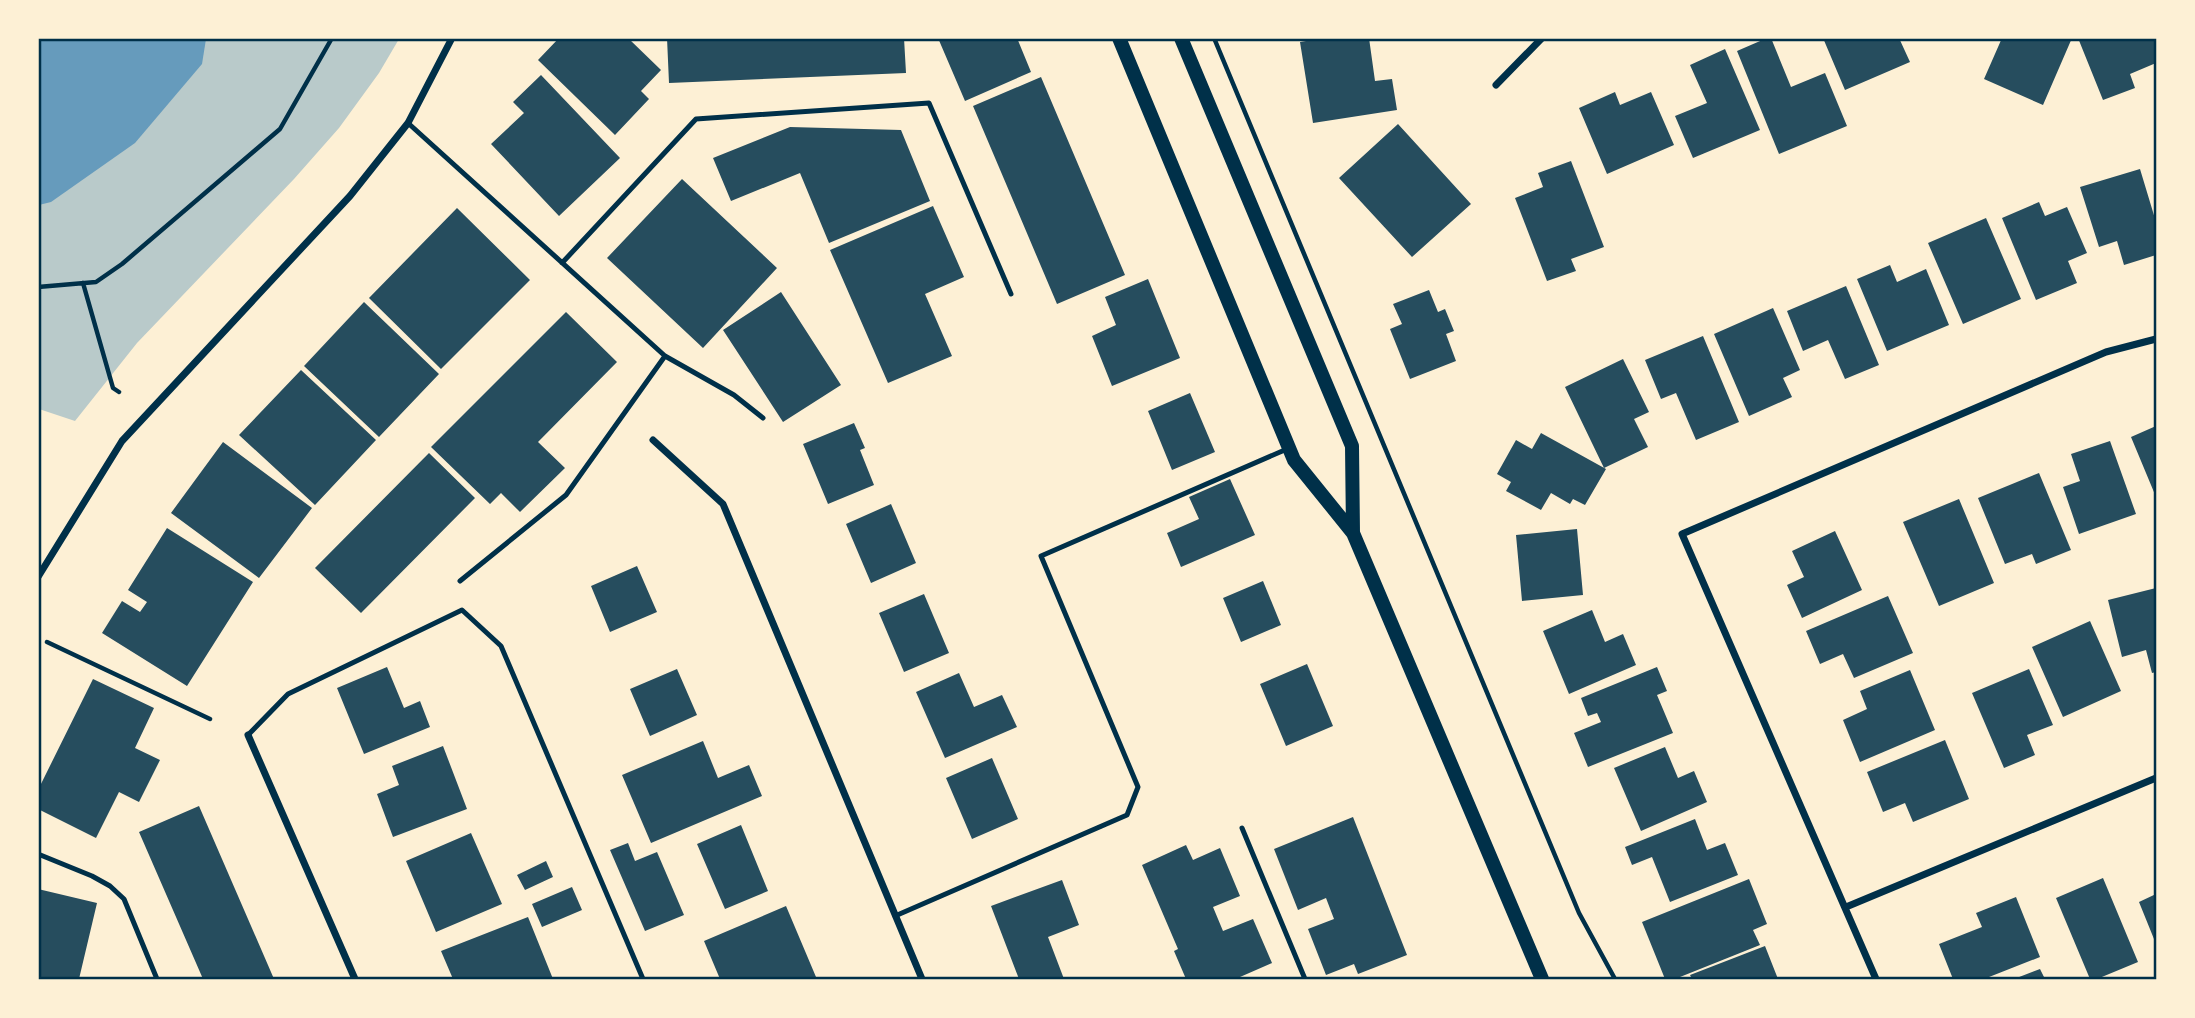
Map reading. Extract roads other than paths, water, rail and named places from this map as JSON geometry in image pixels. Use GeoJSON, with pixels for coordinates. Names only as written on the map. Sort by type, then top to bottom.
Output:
{"type":"FeatureCollection","features":[{"type":"Feature","properties":{"kind":"main road"},"geometry":{"type":"LineString","coordinates":[[1119,38],[1293,460],[1353,533],[1542,979]]}},
{"type":"Feature","properties":{"kind":"main road"},"geometry":{"type":"LineString","coordinates":[[1181,38],[1352,446],[1353,533]]}},
{"type":"Feature","properties":{"kind":"street"},"geometry":{"type":"LineString","coordinates":[[38,578],[122,441],[350,196],[408,123],[452,38]]}},
{"type":"Feature","properties":{"kind":"street"},"geometry":{"type":"LineString","coordinates":[[1496,85],[1542,38]]}},
{"type":"Feature","properties":{"kind":"street"},"geometry":{"type":"LineString","coordinates":[[1876,979],[1682,534],[2106,352],[2157,339]]}},
{"type":"Feature","properties":{"kind":"street"},"geometry":{"type":"LineString","coordinates":[[653,440],[723,504],[922,979]]}},
{"type":"Feature","properties":{"kind":"street"},"geometry":{"type":"LineString","coordinates":[[248,735],[355,979]]}},
{"type":"Feature","properties":{"kind":"street"},"geometry":{"type":"LineString","coordinates":[[1846,907],[2157,779]]}},
{"type":"Feature","properties":{"kind":"lane"},"geometry":{"type":"LineString","coordinates":[[562,262],[695,119],[929,103],[1011,294]]}},
{"type":"Feature","properties":{"kind":"lane"},"geometry":{"type":"LineString","coordinates":[[408,123],[666,356],[734,395],[763,418]]}},
{"type":"Feature","properties":{"kind":"lane"},"geometry":{"type":"LineString","coordinates":[[460,581],[566,495],[666,356]]}},
{"type":"Feature","properties":{"kind":"lane"},"geometry":{"type":"LineString","coordinates":[[895,915],[1127,815],[1138,787],[1041,556],[1289,448]]}},
{"type":"Feature","properties":{"kind":"lane"},"geometry":{"type":"LineString","coordinates":[[248,735],[288,694],[462,610],[501,646],[643,979]]}},
{"type":"Feature","properties":{"kind":"lane"},"geometry":{"type":"LineString","coordinates":[[1242,828],[1305,979]]}},
{"type":"Feature","properties":{"kind":"lane"},"geometry":{"type":"LineString","coordinates":[[38,854],[92,876],[110,886],[124,899],[158,979]]}},
{"type":"Feature","properties":{"kind":"water"},"geometry":{"type":"Polygon","coordinates":[[[39,38],[206,39],[202,64],[135,143],[51,202],[39,205],[39,38]]]}}]}
